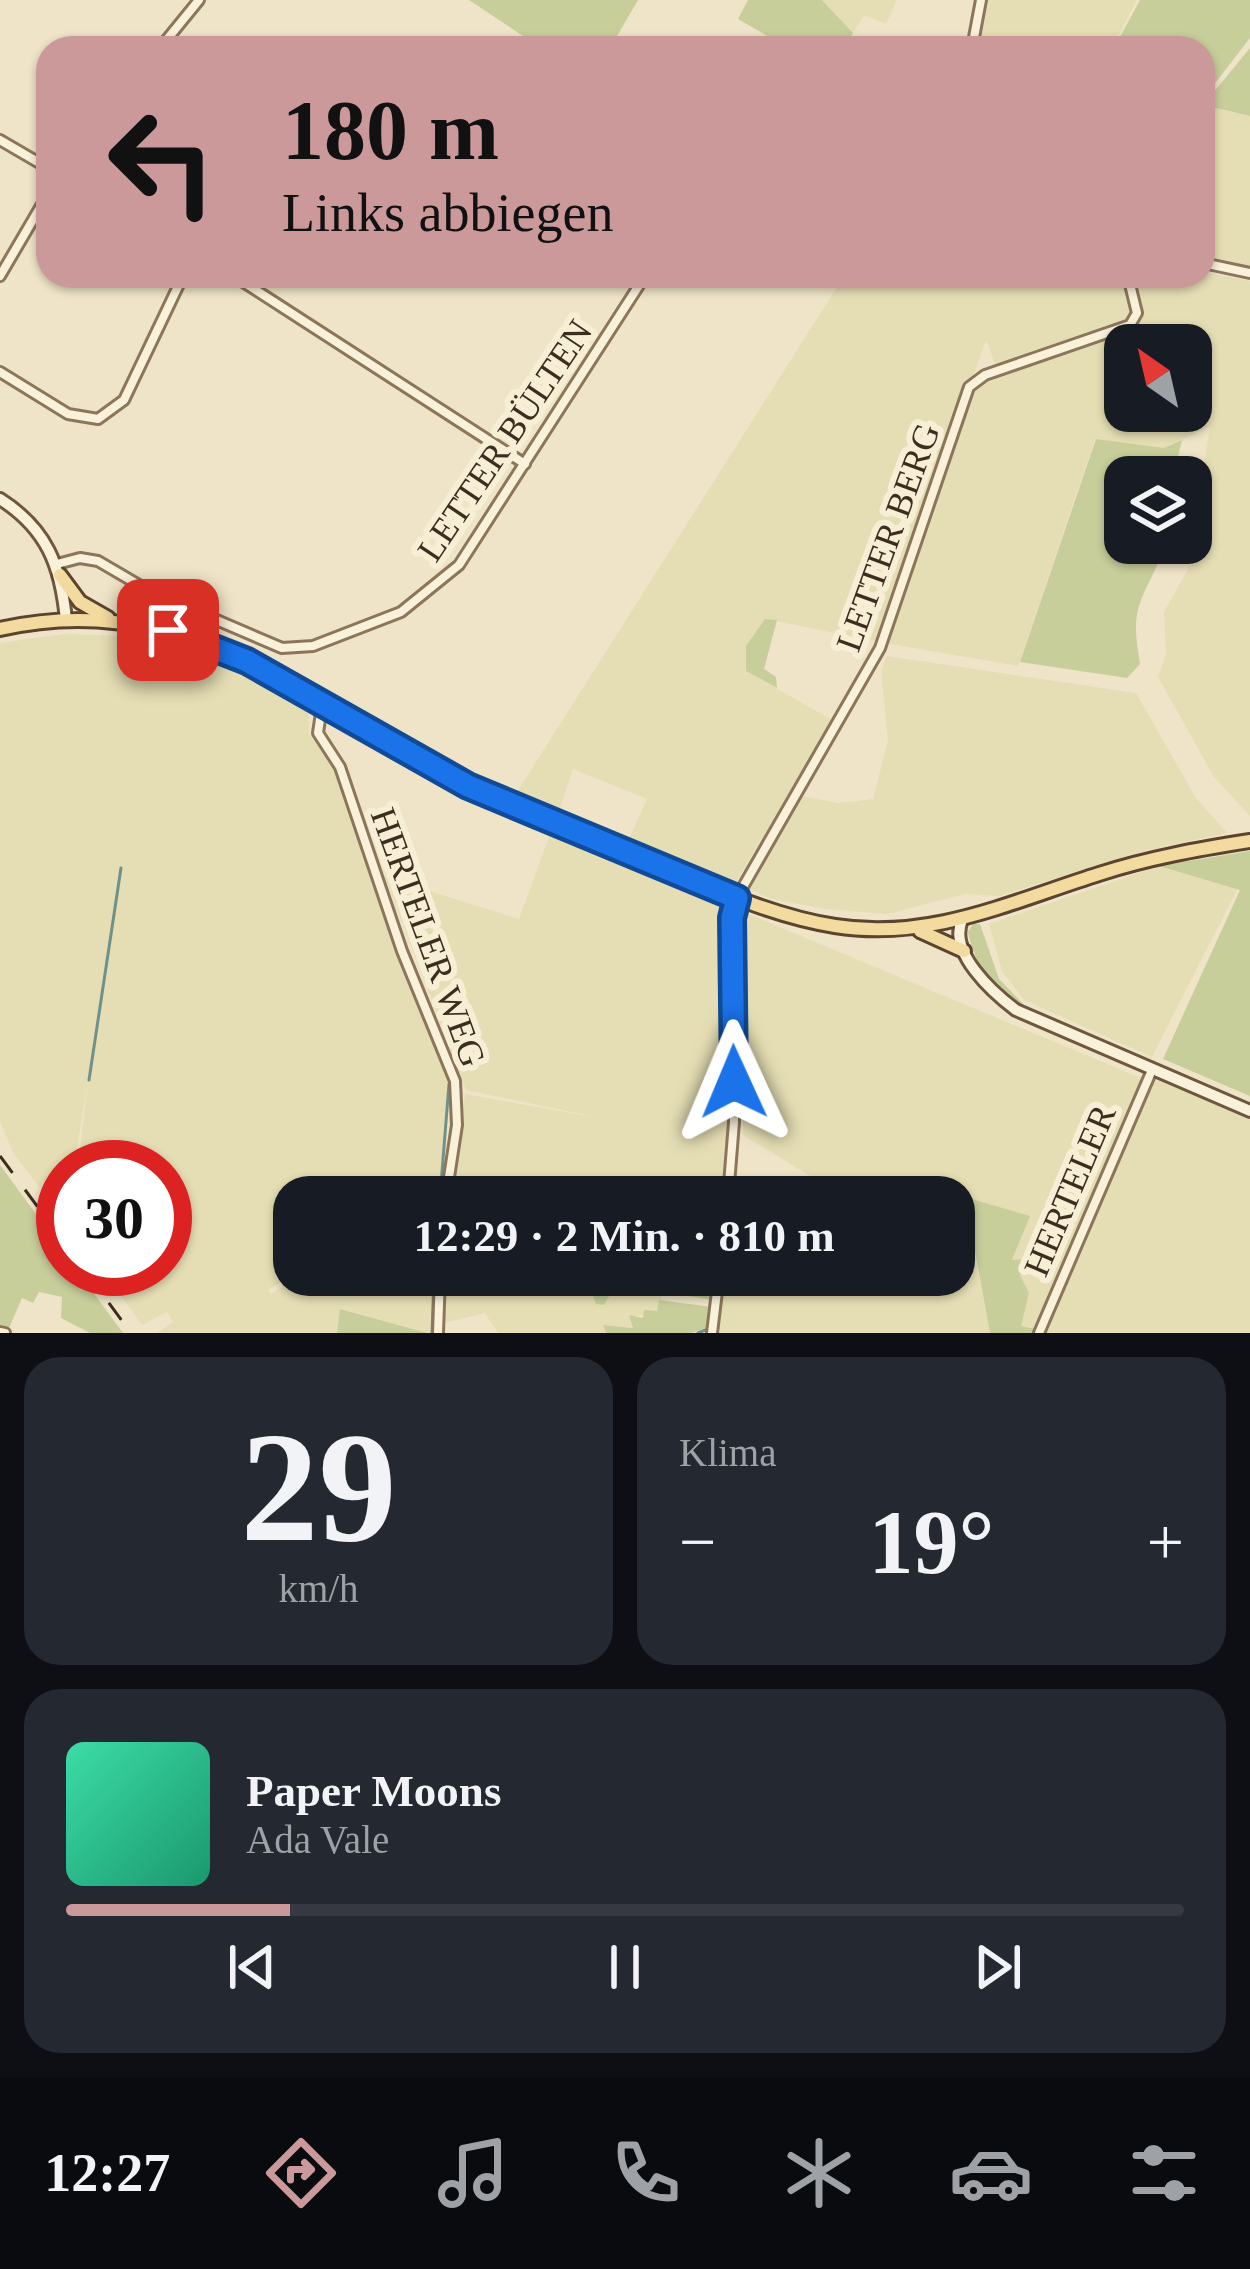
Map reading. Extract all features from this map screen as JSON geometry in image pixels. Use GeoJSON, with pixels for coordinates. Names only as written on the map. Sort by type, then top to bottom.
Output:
{"type":"FeatureCollection","features":[{"type":"Feature","properties":{"kind":"main road"},"geometry":{"type":"LineString","coordinates":[[59,570],[80,602],[114,621]]}},
{"type":"Feature","properties":{"kind":"main road"},"geometry":{"type":"LineString","coordinates":[[0,629],[66,620],[114,621],[168,630],[222,650],[468,786],[737,898],[819,924],[884,932],[962,920],[1124,866],[1250,842]]}},
{"type":"Feature","properties":{"kind":"main road"},"geometry":{"type":"LineString","coordinates":[[913,929],[947,939],[968,956]]}},
{"type":"Feature","properties":{"kind":"street"},"geometry":{"type":"LineString","coordinates":[[170,36],[199,0]]}},
{"type":"Feature","properties":{"kind":"street"},"geometry":{"type":"LineString","coordinates":[[974,36],[980,0]]}},
{"type":"Feature","properties":{"kind":"street"},"geometry":{"type":"LineString","coordinates":[[0,140],[36,161]]}},
{"type":"Feature","properties":{"kind":"street"},"geometry":{"type":"LineString","coordinates":[[0,276],[36,214]]}},
{"type":"Feature","properties":{"kind":"street"},"geometry":{"type":"LineString","coordinates":[[1215,266],[1250,273]]}},
{"type":"Feature","properties":{"kind":"street"},"geometry":{"type":"LineString","coordinates":[[0,372],[68,414],[98,419],[124,400],[177,288]]}},
{"type":"Feature","properties":{"kind":"street"},"geometry":{"type":"LineString","coordinates":[[253,288],[525,464]]}},
{"type":"Feature","properties":{"kind":"street","name":"LETTER BÜLTEN"},"geometry":{"type":"LineString","coordinates":[[59,570],[89,558],[267,644],[313,646],[401,612],[459,566],[636,288]]}},
{"type":"Feature","properties":{"kind":"street","name":"LETTER BERG"},"geometry":{"type":"LineString","coordinates":[[737,898],[880,649],[969,387],[985,375],[1130,326],[1137,313],[1131,288]]}},
{"type":"Feature","properties":{"kind":"street"},"geometry":{"type":"LineString","coordinates":[[0,499],[36,528],[59,570],[66,620]]}},
{"type":"Feature","properties":{"kind":"street","name":"HERTELER WEG"},"geometry":{"type":"LineString","coordinates":[[323,705],[317,733],[340,767],[402,951],[455,1081],[457,1125],[449,1176]]}},
{"type":"Feature","properties":{"kind":"street"},"geometry":{"type":"LineString","coordinates":[[730,1176],[734,1122],[732,918],[737,898]]}},
{"type":"Feature","properties":{"kind":"street"},"geometry":{"type":"LineString","coordinates":[[962,920],[968,956],[1016,1010],[1250,1111]]}},
{"type":"Feature","properties":{"kind":"street","name":"HERTELER"},"geometry":{"type":"LineString","coordinates":[[1039,1333],[1152,1070]]}},
{"type":"Feature","properties":{"kind":"street"},"geometry":{"type":"LineString","coordinates":[[438,1333],[439,1296]]}},
{"type":"Feature","properties":{"kind":"street"},"geometry":{"type":"LineString","coordinates":[[712,1333],[716,1296]]}},
{"type":"Feature","properties":{"kind":"shaded area"},"geometry":{"type":"Polygon","coordinates":[[[822,0],[897,0],[886,24],[864,15],[853,33],[822,0]]]}},
{"type":"Feature","properties":{"kind":"shaded area"},"geometry":{"type":"Polygon","coordinates":[[[986,0],[1137,0],[1118,36],[980,36],[986,0]]]}},
{"type":"Feature","properties":{"kind":"shaded area"},"geometry":{"type":"Polygon","coordinates":[[[1215,109],[1250,116],[1250,266],[1215,259],[1215,109]]]}},
{"type":"Feature","properties":{"kind":"shaded area"},"geometry":{"type":"Polygon","coordinates":[[[1215,274],[1250,281],[1250,816],[1214,777],[1158,677],[1166,655],[1164,612],[1189,564],[1212,564],[1212,456],[1205,456],[1212,432],[1212,324],[1104,324],[1104,432],[1197,432],[1164,448],[1095,439],[1018,666],[885,643],[977,385],[999,375],[986,340],[879,642],[766,619],[746,671],[832,720],[736,882],[628,841],[647,799],[573,769],[558,814],[517,792],[836,288],[1215,288],[1215,274]]]}},
{"type":"Feature","properties":{"kind":"shaded area"},"geometry":{"type":"Polygon","coordinates":[[[64,634],[129,636],[192,650],[309,709],[309,734],[335,768],[396,954],[447,1077],[449,1106],[441,1176],[273,1176],[273,1287],[268,1290],[273,1296],[431,1296],[430,1333],[341,1309],[337,1333],[157,1333],[173,1322],[167,1312],[142,1325],[121,1296],[192,1296],[192,1140],[81,1140],[88,1080],[78,1140],[36,1140],[36,1183],[14,1154],[0,1122],[0,643],[64,634]]]}},
{"type":"Feature","properties":{"kind":"shaded area"},"geometry":{"type":"Polygon","coordinates":[[[887,656],[1136,693],[1196,798],[1227,833],[1140,852],[999,896],[965,894],[888,914],[826,909],[772,899],[746,888],[802,796],[838,803],[873,799],[888,740],[881,671],[887,656]]]}},
{"type":"Feature","properties":{"kind":"shaded area"},"geometry":{"type":"Polygon","coordinates":[[[552,829],[729,907],[731,1142],[727,1176],[455,1175],[465,1094],[605,1119],[466,1090],[385,877],[519,919],[552,829]]]}},
{"type":"Feature","properties":{"kind":"shaded area"},"geometry":{"type":"Polygon","coordinates":[[[1159,866],[1238,888],[1152,1057],[1024,1000],[1002,971],[989,924],[1159,866]]]}},
{"type":"Feature","properties":{"kind":"shaded area"},"geometry":{"type":"Polygon","coordinates":[[[741,911],[1141,1078],[1035,1329],[1020,1326],[1029,1293],[1020,1275],[1026,1259],[1012,1261],[1029,1216],[975,1200],[975,1176],[810,1176],[743,1135],[741,911]]]}},
{"type":"Feature","properties":{"kind":"shaded area"},"geometry":{"type":"Polygon","coordinates":[[[1153,1077],[1250,1116],[1250,1333],[1042,1333],[1153,1077]]]}},
{"type":"Feature","properties":{"kind":"shaded area"},"geometry":{"type":"Polygon","coordinates":[[[975,1256],[990,1333],[715,1333],[722,1296],[975,1296],[975,1256]]]}},
{"type":"Feature","properties":{"kind":"shaded area"},"geometry":{"type":"Polygon","coordinates":[[[445,1296],[593,1296],[596,1304],[604,1305],[609,1296],[662,1296],[658,1312],[634,1317],[634,1328],[604,1325],[606,1333],[498,1333],[485,1313],[444,1323],[445,1296]]]}},
{"type":"Feature","properties":{"kind":"green space"},"geometry":{"type":"Polygon","coordinates":[[[469,0],[638,0],[617,36],[523,36],[469,0]]]}},
{"type":"Feature","properties":{"kind":"green space"},"geometry":{"type":"Polygon","coordinates":[[[748,0],[822,0],[853,33],[767,36],[738,19],[748,0]]]}},
{"type":"Feature","properties":{"kind":"green space"},"geometry":{"type":"Polygon","coordinates":[[[1140,0],[1250,0],[1250,38],[1215,83],[1215,36],[1121,36],[1140,0]]]}},
{"type":"Feature","properties":{"kind":"green space"},"geometry":{"type":"Polygon","coordinates":[[[1250,48],[1250,116],[1215,108],[1215,90],[1250,48]]]}},
{"type":"Feature","properties":{"kind":"green space"},"geometry":{"type":"Polygon","coordinates":[[[1096,439],[1164,448],[1182,440],[1178,456],[1104,456],[1104,564],[1158,564],[1137,615],[1140,664],[1127,678],[1020,662],[1096,439]]]}},
{"type":"Feature","properties":{"kind":"green space"},"geometry":{"type":"Polygon","coordinates":[[[765,619],[777,620],[764,669],[776,677],[777,688],[746,671],[746,646],[765,619]]]}},
{"type":"Feature","properties":{"kind":"green space"},"geometry":{"type":"Polygon","coordinates":[[[1250,851],[1250,1096],[1163,1059],[1240,890],[1159,866],[1250,851]]]}},
{"type":"Feature","properties":{"kind":"green space"},"geometry":{"type":"Polygon","coordinates":[[[973,924],[980,924],[999,979],[1032,1013],[1009,1000],[983,970],[968,932],[973,924]]]}},
{"type":"Feature","properties":{"kind":"green space"},"geometry":{"type":"Polygon","coordinates":[[[0,1165],[36,1214],[37,1296],[33,1303],[22,1298],[9,1328],[0,1325],[0,1165]]]}},
{"type":"Feature","properties":{"kind":"green space"},"geometry":{"type":"Polygon","coordinates":[[[975,1200],[1030,1216],[1012,1260],[1027,1259],[1020,1275],[1029,1293],[1021,1326],[1035,1329],[1033,1333],[990,1333],[975,1251],[975,1200]]]}},
{"type":"Feature","properties":{"kind":"green space"},"geometry":{"type":"Polygon","coordinates":[[[57,1296],[96,1296],[123,1333],[90,1333],[61,1318],[62,1297],[57,1296]]]}},
{"type":"Feature","properties":{"kind":"green space"},"geometry":{"type":"Polygon","coordinates":[[[593,1296],[609,1296],[604,1305],[596,1304],[593,1296]]]}},
{"type":"Feature","properties":{"kind":"green space"},"geometry":{"type":"Polygon","coordinates":[[[659,1300],[712,1307],[709,1327],[691,1333],[606,1333],[603,1325],[633,1328],[629,1315],[643,1318],[644,1310],[657,1311],[659,1300]]]}},
{"type":"Feature","properties":{"kind":"green space"},"geometry":{"type":"Polygon","coordinates":[[[340,1309],[428,1333],[337,1333],[340,1309]]]}},
{"type":"Feature","properties":{"kind":"waterway"},"geometry":{"type":"LineString","coordinates":[[89,1080],[121,868]]}},
{"type":"Feature","properties":{"kind":"waterway"},"geometry":{"type":"LineString","coordinates":[[442,1176],[449,1084]]}},
{"type":"Feature","properties":{"kind":"waterway"},"geometry":{"type":"LineString","coordinates":[[432,1333],[433,1296]]}},
{"type":"Feature","properties":{"kind":"waterway"},"geometry":{"type":"LineString","coordinates":[[717,1323],[720,1296]]}},
{"type":"Feature","properties":{"kind":"waterway"},"geometry":{"type":"LineString","coordinates":[[698,1333],[708,1329]]}},
{"type":"Feature","properties":{"kind":"railway"},"geometry":{"type":"LineString","coordinates":[[0,1156],[36,1205]]}},
{"type":"Feature","properties":{"kind":"railway"},"geometry":{"type":"LineString","coordinates":[[104,1296],[131,1333]]}},
{"type":"Feature","properties":{"kind":"route"},"geometry":{"type":"LineString","coordinates":[[168,630],[247,661],[468,786],[737,898],[732,918],[734,1082]]}}]}
